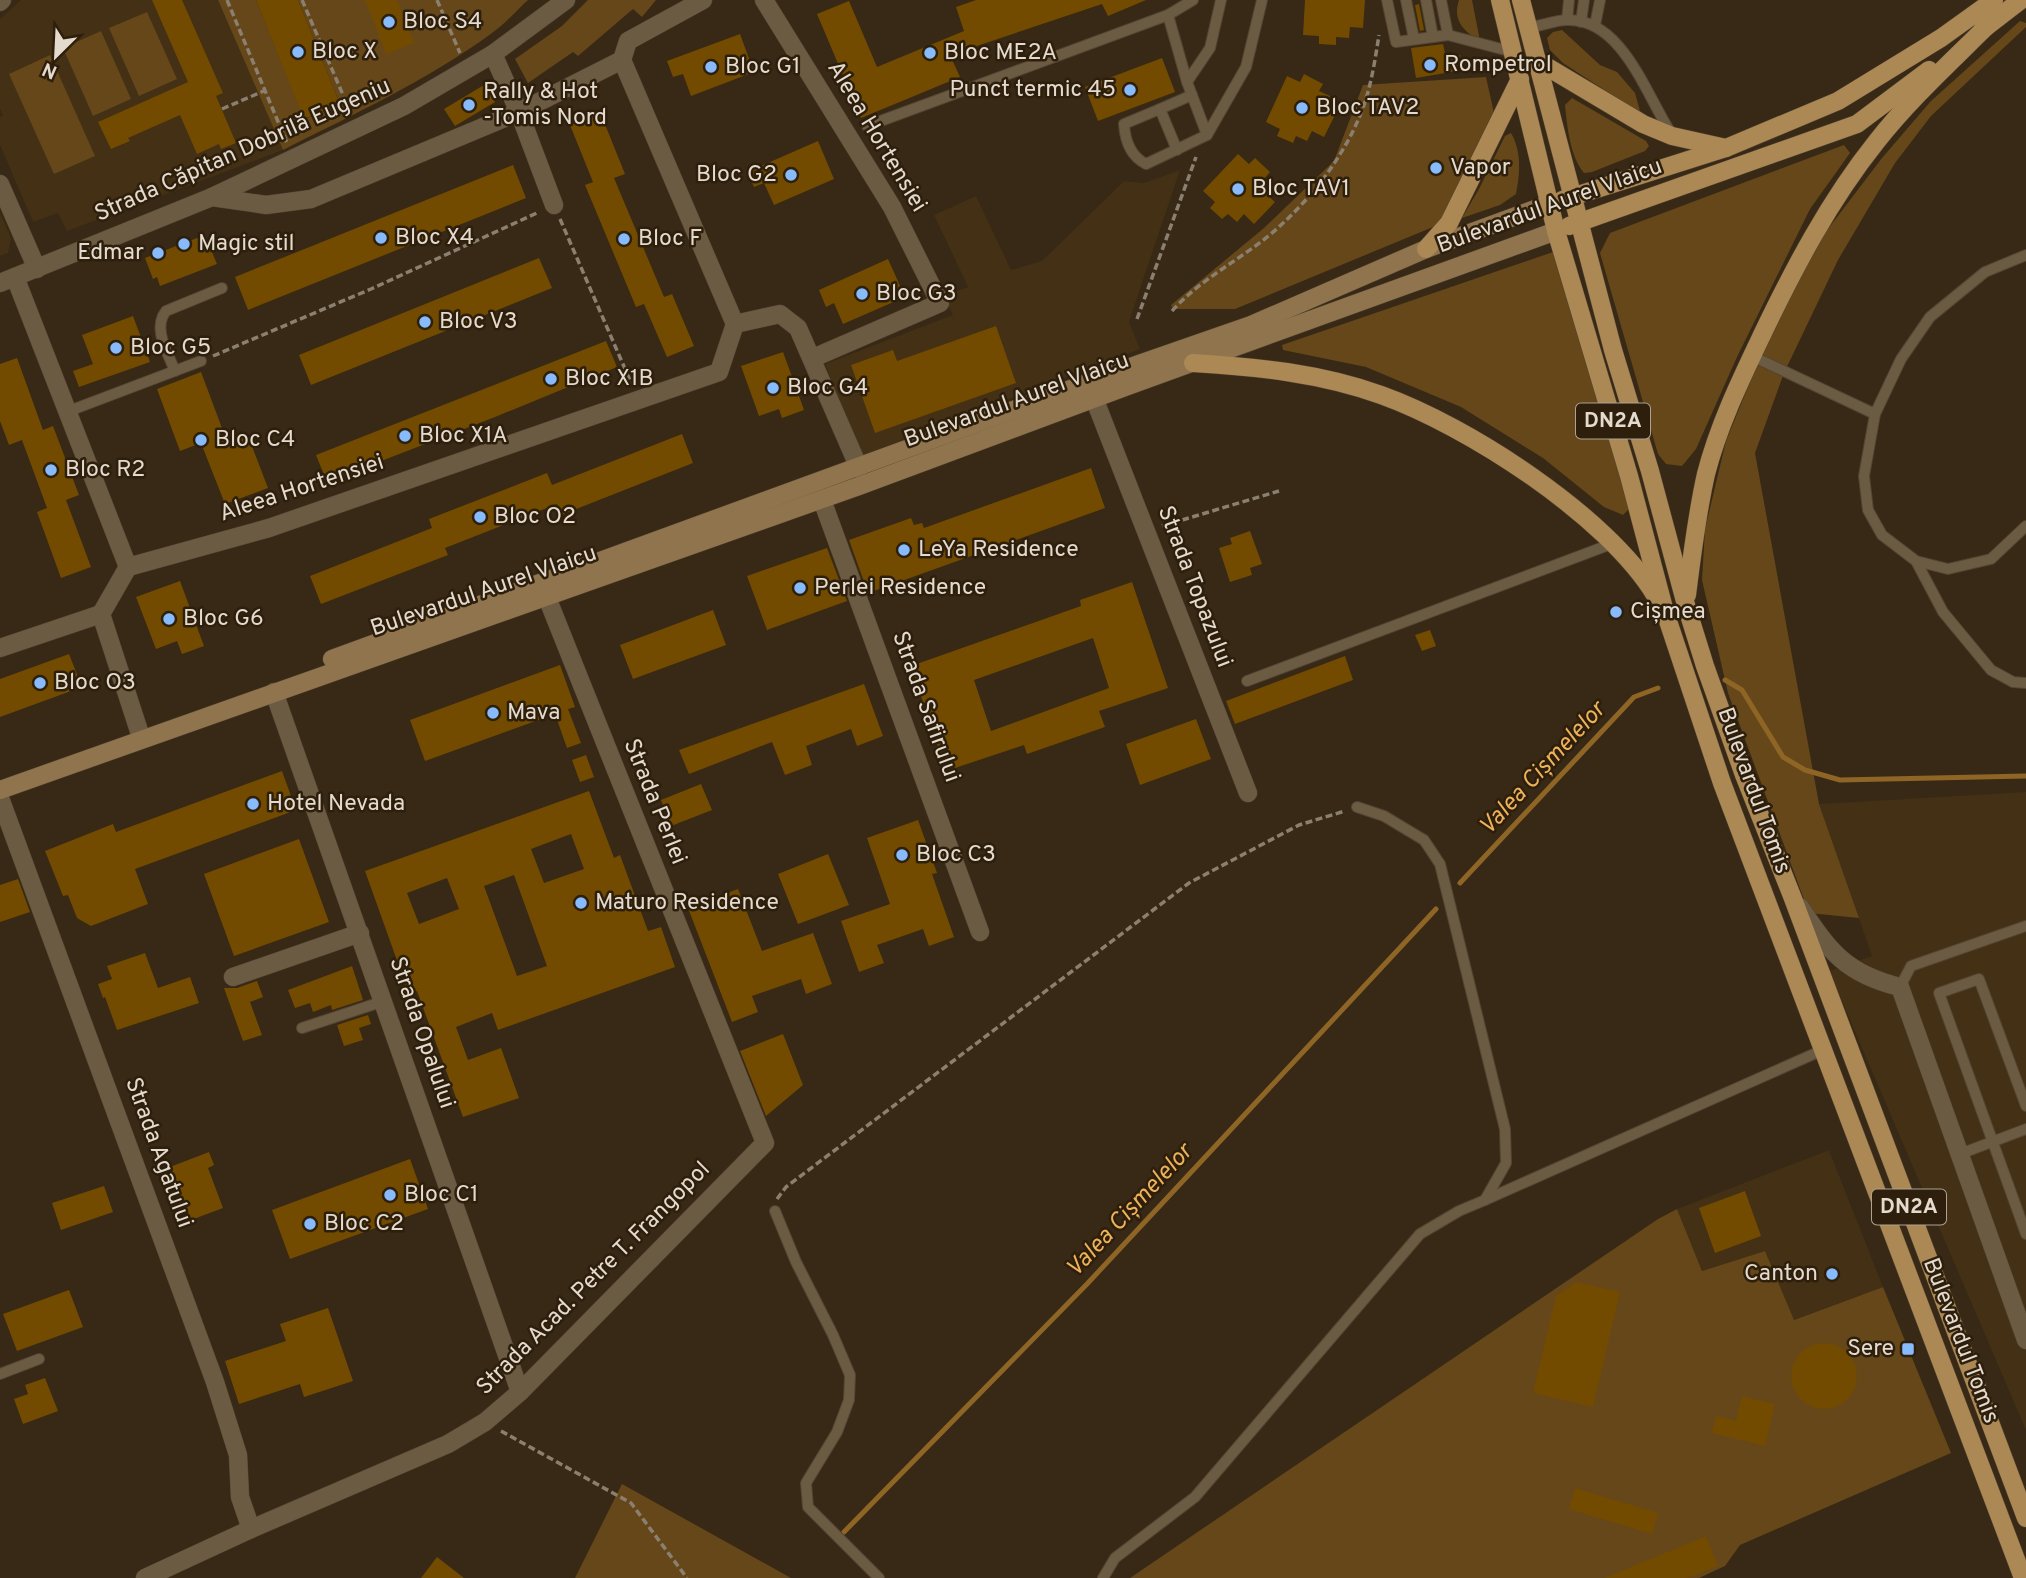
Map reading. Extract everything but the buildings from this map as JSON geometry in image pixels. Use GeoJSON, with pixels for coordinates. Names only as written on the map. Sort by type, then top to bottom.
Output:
{"type":"FeatureCollection","features":[{"type":"Feature","properties":{"kind":"main road","name":"Bulevardul Tomis"},"geometry":{"type":"LineString","coordinates":[[1500,0],[1556,231],[1629,476],[1665,612],[1722,783],[1825,1049],[2023,1578]]}},
{"type":"Feature","properties":{"kind":"main road","name":"Bulevardul Tomis"},"geometry":{"type":"LineString","coordinates":[[1521,0],[1613,350],[1668,533],[1686,605],[1744,775],[2026,1518]]}},
{"type":"Feature","properties":{"kind":"main road","name":"Bulevardul Aurel Vlaicu"},"geometry":{"type":"LineString","coordinates":[[0,781],[1139,364],[1251,326],[1426,248],[1572,196],[1726,148],[1838,101],[1941,38],[1994,0]]}},
{"type":"Feature","properties":{"kind":"main road","name":"Bulevardul Aurel Vlaicu"},"geometry":{"type":"LineString","coordinates":[[0,790],[822,499],[1579,222],[1857,124],[2021,0]]}},
{"type":"Feature","properties":{"kind":"main road"},"geometry":{"type":"LineString","coordinates":[[1686,605],[1698,513],[1720,431],[1752,356],[1813,235],[1844,185],[1878,140],[1911,102],[1990,23]]}},
{"type":"Feature","properties":{"kind":"main road"},"geometry":{"type":"LineString","coordinates":[[1539,62],[1643,124],[1672,136],[1726,148]]}},
{"type":"Feature","properties":{"kind":"main road"},"geometry":{"type":"LineString","coordinates":[[1426,248],[1449,223],[1520,79]]}},
{"type":"Feature","properties":{"kind":"main road"},"geometry":{"type":"LineString","coordinates":[[1193,363],[1252,366],[1314,376],[1381,395],[1444,424],[1502,457],[1562,499],[1614,543],[1647,582],[1665,612]]}},
{"type":"Feature","properties":{"kind":"street","name":"Strada Căpitan Dobrilă Eugeniu"},"geometry":{"type":"LineString","coordinates":[[8,280],[212,197],[404,106],[493,54],[566,0]]}},
{"type":"Feature","properties":{"kind":"street"},"geometry":{"type":"LineString","coordinates":[[703,0],[628,41],[622,60],[736,324],[780,314],[798,328],[859,468]]}},
{"type":"Feature","properties":{"kind":"street","name":"Aleea Hortensiei"},"geometry":{"type":"LineString","coordinates":[[764,0],[891,207],[940,303],[813,358]]}},
{"type":"Feature","properties":{"kind":"street"},"geometry":{"type":"LineString","coordinates":[[493,54],[519,112],[554,205]]}},
{"type":"Feature","properties":{"kind":"street"},"geometry":{"type":"LineString","coordinates":[[212,197],[266,205],[311,199],[519,112],[622,60]]}},
{"type":"Feature","properties":{"kind":"street"},"geometry":{"type":"LineString","coordinates":[[0,184],[37,269]]}},
{"type":"Feature","properties":{"kind":"street"},"geometry":{"type":"LineString","coordinates":[[0,648],[101,614],[128,567],[69,411],[8,280]]}},
{"type":"Feature","properties":{"kind":"street","name":"Aleea Hortensiei"},"geometry":{"type":"LineString","coordinates":[[128,567],[269,528],[719,372],[736,324]]}},
{"type":"Feature","properties":{"kind":"street","name":"Strada Topazului"},"geometry":{"type":"LineString","coordinates":[[1094,398],[1248,793]]}},
{"type":"Feature","properties":{"kind":"street","name":"Strada Safirului"},"geometry":{"type":"LineString","coordinates":[[822,499],[980,932]]}},
{"type":"Feature","properties":{"kind":"street","name":"Strada Perlei"},"geometry":{"type":"LineString","coordinates":[[546,595],[765,1143]]}},
{"type":"Feature","properties":{"kind":"street"},"geometry":{"type":"LineString","coordinates":[[101,614],[139,731]]}},
{"type":"Feature","properties":{"kind":"street","name":"Strada Opalului"},"geometry":{"type":"LineString","coordinates":[[274,692],[520,1392]]}},
{"type":"Feature","properties":{"kind":"street","name":"Strada Agatului"},"geometry":{"type":"LineString","coordinates":[[0,798],[215,1382],[238,1455],[240,1497],[251,1529]]}},
{"type":"Feature","properties":{"kind":"street"},"geometry":{"type":"LineString","coordinates":[[1792,896],[1835,956],[1866,974],[1900,987],[2026,1340]]}},
{"type":"Feature","properties":{"kind":"street"},"geometry":{"type":"LineString","coordinates":[[233,977],[360,933]]}},
{"type":"Feature","properties":{"kind":"street","name":"Strada Acad. Petre T. Frangopol"},"geometry":{"type":"LineString","coordinates":[[145,1578],[449,1444],[485,1422],[520,1392],[765,1143]]}},
{"type":"Feature","properties":{"kind":"lane"},"geometry":{"type":"LineString","coordinates":[[867,126],[1168,15],[1193,0]]}},
{"type":"Feature","properties":{"kind":"lane"},"geometry":{"type":"LineString","coordinates":[[1187,82],[1210,48],[1221,0]]}},
{"type":"Feature","properties":{"kind":"lane"},"geometry":{"type":"LineString","coordinates":[[1192,95],[1125,124],[1125,136],[1136,159],[1146,164],[1205,136],[1246,67],[1262,0]]}},
{"type":"Feature","properties":{"kind":"lane"},"geometry":{"type":"LineString","coordinates":[[1387,0],[1396,42],[1448,35],[1513,52]]}},
{"type":"Feature","properties":{"kind":"lane"},"geometry":{"type":"LineString","coordinates":[[1406,0],[1414,39]]}},
{"type":"Feature","properties":{"kind":"lane"},"geometry":{"type":"LineString","coordinates":[[1426,0],[1433,37]]}},
{"type":"Feature","properties":{"kind":"lane"},"geometry":{"type":"LineString","coordinates":[[1441,0],[1448,35]]}},
{"type":"Feature","properties":{"kind":"lane"},"geometry":{"type":"LineString","coordinates":[[1566,20],[1569,0]]}},
{"type":"Feature","properties":{"kind":"lane"},"geometry":{"type":"LineString","coordinates":[[1581,22],[1584,0]]}},
{"type":"Feature","properties":{"kind":"lane"},"geometry":{"type":"LineString","coordinates":[[1595,25],[1600,0]]}},
{"type":"Feature","properties":{"kind":"lane"},"geometry":{"type":"LineString","coordinates":[[1168,15],[1205,136]]}},
{"type":"Feature","properties":{"kind":"lane"},"geometry":{"type":"LineString","coordinates":[[1530,27],[1566,20],[1595,25],[1626,53],[1672,136]]}},
{"type":"Feature","properties":{"kind":"lane"},"geometry":{"type":"LineString","coordinates":[[1160,109],[1177,150]]}},
{"type":"Feature","properties":{"kind":"lane"},"geometry":{"type":"LineString","coordinates":[[2026,255],[1984,272],[1930,317],[1901,359],[1875,414],[1864,476],[1868,510],[1882,535],[1916,561],[1948,569],[1991,559],[2026,526]]}},
{"type":"Feature","properties":{"kind":"lane"},"geometry":{"type":"LineString","coordinates":[[174,371],[159,326],[161,317],[166,312],[222,288]]}},
{"type":"Feature","properties":{"kind":"lane"},"geometry":{"type":"LineString","coordinates":[[1752,356],[1875,414]]}},
{"type":"Feature","properties":{"kind":"lane"},"geometry":{"type":"LineString","coordinates":[[69,411],[201,361]]}},
{"type":"Feature","properties":{"kind":"lane"},"geometry":{"type":"LineString","coordinates":[[1247,681],[1614,543]]}},
{"type":"Feature","properties":{"kind":"lane"},"geometry":{"type":"LineString","coordinates":[[1916,561],[1944,612],[1991,670],[2013,682],[2026,682]]}},
{"type":"Feature","properties":{"kind":"lane"},"geometry":{"type":"LineString","coordinates":[[1357,807],[1384,816],[1424,840],[1440,864],[1505,1129],[1506,1163],[1485,1200]]}},
{"type":"Feature","properties":{"kind":"lane"},"geometry":{"type":"LineString","coordinates":[[1900,987],[1911,966],[2026,926]]}},
{"type":"Feature","properties":{"kind":"lane"},"geometry":{"type":"LineString","coordinates":[[2026,1106],[1979,979],[1939,993],[2026,1234]]}},
{"type":"Feature","properties":{"kind":"lane"},"geometry":{"type":"LineString","coordinates":[[302,1028],[384,1001]]}},
{"type":"Feature","properties":{"kind":"lane"},"geometry":{"type":"LineString","coordinates":[[1103,1578],[1115,1558],[1195,1497],[1420,1234],[1485,1200],[1825,1049]]}},
{"type":"Feature","properties":{"kind":"lane"},"geometry":{"type":"LineString","coordinates":[[1959,1154],[2026,1129]]}},
{"type":"Feature","properties":{"kind":"lane"},"geometry":{"type":"LineString","coordinates":[[775,1211],[796,1262],[850,1375],[849,1400],[837,1432],[806,1483],[808,1507],[879,1578]]}},
{"type":"Feature","properties":{"kind":"lane"},"geometry":{"type":"LineString","coordinates":[[0,1374],[39,1359]]}},
{"type":"Feature","properties":{"kind":"path"},"geometry":{"type":"LineString","coordinates":[[227,0],[290,153]]}},
{"type":"Feature","properties":{"kind":"path"},"geometry":{"type":"LineString","coordinates":[[302,0],[355,123]]}},
{"type":"Feature","properties":{"kind":"path"},"geometry":{"type":"LineString","coordinates":[[437,0],[464,62]]}},
{"type":"Feature","properties":{"kind":"path"},"geometry":{"type":"LineString","coordinates":[[1172,311],[1201,285],[1280,226],[1328,171],[1361,113],[1379,33]]}},
{"type":"Feature","properties":{"kind":"path"},"geometry":{"type":"LineString","coordinates":[[222,109],[266,90]]}},
{"type":"Feature","properties":{"kind":"path"},"geometry":{"type":"LineString","coordinates":[[1137,319],[1205,136]]}},
{"type":"Feature","properties":{"kind":"path"},"geometry":{"type":"LineString","coordinates":[[201,361],[371,289],[554,205],[639,401]]}},
{"type":"Feature","properties":{"kind":"path"},"geometry":{"type":"LineString","coordinates":[[1146,531],[1279,491]]}},
{"type":"Feature","properties":{"kind":"path"},"geometry":{"type":"LineString","coordinates":[[775,1211],[776,1202],[786,1187],[1189,883],[1299,825],[1357,807]]}},
{"type":"Feature","properties":{"kind":"path"},"geometry":{"type":"LineString","coordinates":[[485,1422],[631,1503],[687,1578]]}},
{"type":"Feature","properties":{"kind":"shaded area"},"geometry":{"type":"Polygon","coordinates":[[[21,0],[218,0],[283,150],[67,231],[58,213],[33,222],[0,145],[0,117],[3,115],[0,109],[0,19],[21,0]]]}},
{"type":"Feature","properties":{"kind":"shaded area"},"geometry":{"type":"Polygon","coordinates":[[[218,0],[256,0],[305,119],[340,104],[298,0],[528,0],[497,29],[442,66],[390,96],[283,150],[218,0]]]}},
{"type":"Feature","properties":{"kind":"shaded area"},"geometry":{"type":"Polygon","coordinates":[[[588,0],[656,0],[642,17],[633,9],[578,56],[573,52],[528,83],[515,59],[562,26],[588,0]]]}},
{"type":"Feature","properties":{"kind":"shaded area"},"geometry":{"type":"Polygon","coordinates":[[[1459,0],[1472,0],[1480,41],[1461,25],[1457,14],[1459,0]]]}},
{"type":"Feature","properties":{"kind":"shaded area"},"geometry":{"type":"Polygon","coordinates":[[[147,12],[177,79],[139,96],[109,28],[147,12]]]}},
{"type":"Feature","properties":{"kind":"shaded area"},"geometry":{"type":"Polygon","coordinates":[[[2020,21],[2026,23],[2026,27],[1931,116],[1895,163],[1838,260],[1784,373],[1755,453],[1819,804],[1859,918],[1809,913],[1728,693],[1702,580],[1705,529],[1726,441],[1759,360],[1815,246],[1882,158],[1931,101],[2020,21]]]}},
{"type":"Feature","properties":{"kind":"shaded area"},"geometry":{"type":"Polygon","coordinates":[[[1562,30],[1600,65],[1617,72],[1635,93],[1640,111],[1563,63],[1550,50],[1547,38],[1553,32],[1562,30]]]}},
{"type":"Feature","properties":{"kind":"shaded area"},"geometry":{"type":"Polygon","coordinates":[[[101,31],[131,99],[93,116],[63,48],[101,31]]]}},
{"type":"Feature","properties":{"kind":"shaded area"},"geometry":{"type":"Polygon","coordinates":[[[50,55],[95,156],[54,174],[9,74],[50,55]]]}},
{"type":"Feature","properties":{"kind":"shaded area"},"geometry":{"type":"Polygon","coordinates":[[[1486,77],[1494,113],[1443,220],[1433,227],[1235,309],[1173,309],[1171,305],[1264,228],[1334,161],[1363,85],[1486,77]]]}},
{"type":"Feature","properties":{"kind":"shaded area"},"geometry":{"type":"Polygon","coordinates":[[[1572,98],[1646,141],[1649,146],[1645,151],[1584,173],[1575,159],[1568,132],[1565,105],[1572,98]]]}},
{"type":"Feature","properties":{"kind":"shaded area"},"geometry":{"type":"Polygon","coordinates":[[[1511,133],[1519,163],[1516,194],[1500,205],[1462,218],[1505,136],[1511,133]]]}},
{"type":"Feature","properties":{"kind":"shaded area"},"geometry":{"type":"Polygon","coordinates":[[[1844,145],[1850,153],[1810,209],[1737,357],[1696,449],[1682,466],[1666,464],[1658,454],[1600,253],[1610,233],[1844,145]]]}},
{"type":"Feature","properties":{"kind":"shaded area"},"geometry":{"type":"Polygon","coordinates":[[[1180,170],[1129,322],[1140,349],[860,456],[825,364],[953,315],[943,296],[968,287],[934,215],[976,196],[1011,270],[1042,261],[1124,181],[1144,183],[1180,170]]]}},
{"type":"Feature","properties":{"kind":"shaded area"},"geometry":{"type":"Polygon","coordinates":[[[0,213],[11,238],[8,253],[0,256],[0,213]]]}},
{"type":"Feature","properties":{"kind":"shaded area"},"geometry":{"type":"Polygon","coordinates":[[[1553,252],[1630,508],[1623,515],[1604,507],[1543,458],[1461,407],[1366,367],[1283,350],[1282,345],[1553,252]]]}},
{"type":"Feature","properties":{"kind":"shaded area"},"geometry":{"type":"Polygon","coordinates":[[[2026,792],[2026,1430],[1829,971],[1872,956],[1819,804],[2026,792]]]}},
{"type":"Feature","properties":{"kind":"shaded area"},"geometry":{"type":"Polygon","coordinates":[[[1829,1150],[1883,1287],[1793,1320],[1765,1251],[1702,1271],[1677,1209],[1829,1150]]]}},
{"type":"Feature","properties":{"kind":"shaded area"},"geometry":{"type":"Polygon","coordinates":[[[1677,1209],[1702,1271],[1765,1251],[1794,1320],[1883,1287],[1951,1453],[1740,1545],[1725,1566],[1699,1578],[1130,1578],[1658,1219],[1677,1209]]]}},
{"type":"Feature","properties":{"kind":"shaded area"},"geometry":{"type":"Polygon","coordinates":[[[622,1484],[791,1578],[575,1578],[622,1484]]]}},
{"type":"Feature","properties":{"kind":"waterway","name":"Valea Cișmelelor"},"geometry":{"type":"LineString","coordinates":[[1725,680],[1742,690],[1783,757],[1805,770],[1840,780],[2026,776]]}},
{"type":"Feature","properties":{"kind":"waterway","name":"Valea Cișmelelor"},"geometry":{"type":"LineString","coordinates":[[1460,883],[1634,697],[1658,688]]}},
{"type":"Feature","properties":{"kind":"waterway","name":"Valea Cișmelelor"},"geometry":{"type":"LineString","coordinates":[[844,1532],[1087,1284],[1436,909]]}},
{"type":"Feature","properties":{"kind":"place","name":"Bloc S4"},"geometry":{"type":"Point","coordinates":[389,22]}},
{"type":"Feature","properties":{"kind":"place","name":"Bloc X"},"geometry":{"type":"Point","coordinates":[298,52]}},
{"type":"Feature","properties":{"kind":"place","name":"Bloc ME2A"},"geometry":{"type":"Point","coordinates":[930,53]}},
{"type":"Feature","properties":{"kind":"place","name":"Rompetrol"},"geometry":{"type":"Point","coordinates":[1430,65]}},
{"type":"Feature","properties":{"kind":"place","name":"Bloc G1"},"geometry":{"type":"Point","coordinates":[711,67]}},
{"type":"Feature","properties":{"kind":"place","name":"Punct termic 45"},"geometry":{"type":"Point","coordinates":[1130,90]}},
{"type":"Feature","properties":{"kind":"place","name":"Rally & Hot -Tomis Nord"},"geometry":{"type":"Point","coordinates":[469,105]}},
{"type":"Feature","properties":{"kind":"place","name":"Bloc TAV2"},"geometry":{"type":"Point","coordinates":[1302,108]}},
{"type":"Feature","properties":{"kind":"place","name":"Vapor"},"geometry":{"type":"Point","coordinates":[1436,168]}},
{"type":"Feature","properties":{"kind":"place","name":"Bloc G2"},"geometry":{"type":"Point","coordinates":[791,175]}},
{"type":"Feature","properties":{"kind":"place","name":"Bloc TAV1"},"geometry":{"type":"Point","coordinates":[1238,189]}},
{"type":"Feature","properties":{"kind":"place","name":"Bloc X4"},"geometry":{"type":"Point","coordinates":[381,238]}},
{"type":"Feature","properties":{"kind":"place","name":"Bloc F"},"geometry":{"type":"Point","coordinates":[624,239]}},
{"type":"Feature","properties":{"kind":"place","name":"Magic stil"},"geometry":{"type":"Point","coordinates":[184,244]}},
{"type":"Feature","properties":{"kind":"place","name":"Edmar"},"geometry":{"type":"Point","coordinates":[158,253]}},
{"type":"Feature","properties":{"kind":"place","name":"Bloc G3"},"geometry":{"type":"Point","coordinates":[862,294]}},
{"type":"Feature","properties":{"kind":"place","name":"Bloc V3"},"geometry":{"type":"Point","coordinates":[425,322]}},
{"type":"Feature","properties":{"kind":"place","name":"Bloc G5"},"geometry":{"type":"Point","coordinates":[116,348]}},
{"type":"Feature","properties":{"kind":"place","name":"Bloc X1B"},"geometry":{"type":"Point","coordinates":[551,379]}},
{"type":"Feature","properties":{"kind":"place","name":"Bloc G4"},"geometry":{"type":"Point","coordinates":[773,388]}},
{"type":"Feature","properties":{"kind":"place","name":"Bloc X1A"},"geometry":{"type":"Point","coordinates":[405,436]}},
{"type":"Feature","properties":{"kind":"place","name":"Bloc C4"},"geometry":{"type":"Point","coordinates":[201,440]}},
{"type":"Feature","properties":{"kind":"place","name":"Bloc R2"},"geometry":{"type":"Point","coordinates":[51,470]}},
{"type":"Feature","properties":{"kind":"place","name":"Bloc O2"},"geometry":{"type":"Point","coordinates":[480,517]}},
{"type":"Feature","properties":{"kind":"place","name":"LeYa Residence"},"geometry":{"type":"Point","coordinates":[904,550]}},
{"type":"Feature","properties":{"kind":"place","name":"Perlei Residence"},"geometry":{"type":"Point","coordinates":[800,588]}},
{"type":"Feature","properties":{"kind":"place","name":"Cișmea"},"geometry":{"type":"Point","coordinates":[1616,612]}},
{"type":"Feature","properties":{"kind":"place","name":"Bloc G6"},"geometry":{"type":"Point","coordinates":[169,619]}},
{"type":"Feature","properties":{"kind":"place","name":"Bloc O3"},"geometry":{"type":"Point","coordinates":[40,683]}},
{"type":"Feature","properties":{"kind":"place","name":"Mava"},"geometry":{"type":"Point","coordinates":[493,713]}},
{"type":"Feature","properties":{"kind":"place","name":"Hotel Nevada"},"geometry":{"type":"Point","coordinates":[253,804]}},
{"type":"Feature","properties":{"kind":"place","name":"Bloc C3"},"geometry":{"type":"Point","coordinates":[902,855]}},
{"type":"Feature","properties":{"kind":"place","name":"Maturo Residence"},"geometry":{"type":"Point","coordinates":[581,903]}},
{"type":"Feature","properties":{"kind":"place","name":"Bloc C1"},"geometry":{"type":"Point","coordinates":[390,1195]}},
{"type":"Feature","properties":{"kind":"place","name":"Bloc C2"},"geometry":{"type":"Point","coordinates":[310,1224]}},
{"type":"Feature","properties":{"kind":"place","name":"Canton"},"geometry":{"type":"Point","coordinates":[1832,1274]}},
{"type":"Feature","properties":{"kind":"place","name":"Sere"},"geometry":{"type":"Point","coordinates":[1908,1349]}}]}
